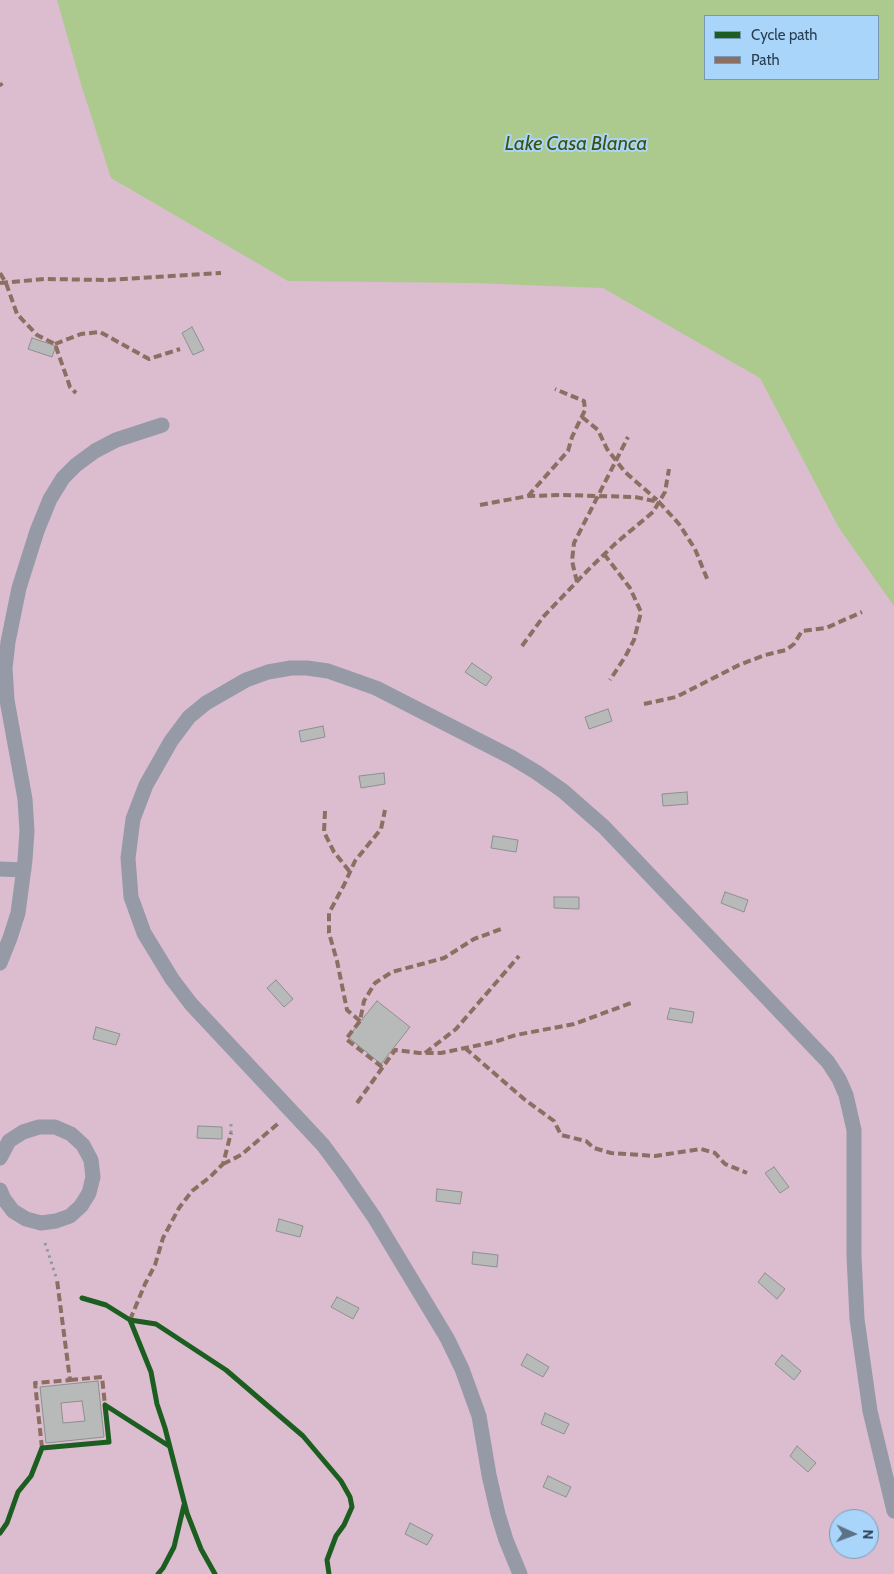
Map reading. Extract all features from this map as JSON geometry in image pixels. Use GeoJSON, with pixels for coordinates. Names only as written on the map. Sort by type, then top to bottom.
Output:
{"type":"FeatureCollection","features":[{"type":"Feature","properties":{"kind":"lane"},"geometry":{"type":"LineString","coordinates":[[0,963],[18,913],[24,870],[25,799],[7,700],[5,668],[13,617],[25,569],[37,531],[50,500],[63,478],[76,465],[95,451],[116,440],[162,425]]}},
{"type":"Feature","properties":{"kind":"lane"},"geometry":{"type":"LineString","coordinates":[[520,1574],[498,1514],[488,1475],[479,1416],[462,1369],[446,1338],[370,1210],[323,1145],[190,1004],[172,979],[144,934],[131,897],[128,858],[133,819],[146,785],[171,742],[189,717],[206,702],[246,680],[268,672],[291,668],[328,671],[376,688],[511,756],[543,777],[563,791],[604,828],[828,1062],[839,1079],[846,1095],[854,1130],[854,1256],[857,1319],[870,1411],[894,1511]]}},
{"type":"Feature","properties":{"kind":"lane"},"geometry":{"type":"LineString","coordinates":[[0,869],[24,870]]}},
{"type":"Feature","properties":{"kind":"lane"},"geometry":{"type":"LineString","coordinates":[[0,1156],[10,1141],[23,1132],[39,1127],[56,1127],[71,1134],[83,1145],[91,1160],[93,1177],[89,1193],[81,1206],[70,1216],[42,1229],[13,1211],[4,1200],[0,1190]]}},
{"type":"Feature","properties":{"kind":"path"},"geometry":{"type":"LineString","coordinates":[[231,1122],[231,1133]]}},
{"type":"Feature","properties":{"kind":"path"},"geometry":{"type":"LineString","coordinates":[[42,1229],[57,1280]]}},
{"type":"Feature","properties":{"kind":"shaded area"},"geometry":{"type":"Polygon","coordinates":[[[0,0],[894,0],[894,1574],[0,1574],[0,0]]]}},
{"type":"Feature","properties":{"kind":"water","name":"Lake Casa Blanca"},"geometry":{"type":"Polygon","coordinates":[[[57,0],[894,0],[894,606],[839,528],[760,378],[603,288],[473,283],[288,281],[111,178],[57,0]]]}},
{"type":"Feature","properties":{"kind":"building"},"geometry":{"type":"Polygon","coordinates":[[[192,327],[204,350],[193,355],[182,333],[192,327]]]}},
{"type":"Feature","properties":{"kind":"building"},"geometry":{"type":"Polygon","coordinates":[[[32,338],[56,346],[52,357],[28,349],[32,338]]]}},
{"type":"Feature","properties":{"kind":"building"},"geometry":{"type":"Polygon","coordinates":[[[472,663],[492,677],[486,686],[465,672],[472,663]]]}},
{"type":"Feature","properties":{"kind":"building"},"geometry":{"type":"Polygon","coordinates":[[[608,709],[612,721],[589,729],[585,717],[608,709]]]}},
{"type":"Feature","properties":{"kind":"building"},"geometry":{"type":"Polygon","coordinates":[[[323,726],[325,737],[301,742],[299,731],[323,726]]]}},
{"type":"Feature","properties":{"kind":"building"},"geometry":{"type":"Polygon","coordinates":[[[384,773],[385,784],[361,788],[359,776],[384,773]]]}},
{"type":"Feature","properties":{"kind":"building"},"geometry":{"type":"Polygon","coordinates":[[[687,792],[688,804],[663,806],[662,794],[687,792]]]}},
{"type":"Feature","properties":{"kind":"building"},"geometry":{"type":"Polygon","coordinates":[[[493,836],[518,840],[516,852],[491,848],[493,836]]]}},
{"type":"Feature","properties":{"kind":"building"},"geometry":{"type":"Polygon","coordinates":[[[725,892],[748,900],[744,912],[721,903],[725,892]]]}},
{"type":"Feature","properties":{"kind":"building"},"geometry":{"type":"Polygon","coordinates":[[[554,897],[579,897],[579,909],[554,908],[554,897]]]}},
{"type":"Feature","properties":{"kind":"building"},"geometry":{"type":"Polygon","coordinates":[[[276,980],[293,999],[284,1007],[267,988],[276,980]]]}},
{"type":"Feature","properties":{"kind":"building"},"geometry":{"type":"Polygon","coordinates":[[[377,1001],[410,1027],[381,1064],[348,1037],[377,1001]]]}},
{"type":"Feature","properties":{"kind":"building"},"geometry":{"type":"Polygon","coordinates":[[[670,1008],[694,1012],[692,1023],[667,1019],[670,1008]]]}},
{"type":"Feature","properties":{"kind":"building"},"geometry":{"type":"Polygon","coordinates":[[[96,1027],[120,1034],[116,1045],[93,1039],[96,1027]]]}},
{"type":"Feature","properties":{"kind":"building"},"geometry":{"type":"Polygon","coordinates":[[[198,1126],[222,1127],[222,1139],[197,1138],[198,1126]]]}},
{"type":"Feature","properties":{"kind":"building"},"geometry":{"type":"Polygon","coordinates":[[[774,1167],[789,1187],[780,1193],[765,1173],[774,1167]]]}},
{"type":"Feature","properties":{"kind":"building"},"geometry":{"type":"Polygon","coordinates":[[[437,1189],[462,1192],[460,1204],[436,1201],[437,1189]]]}},
{"type":"Feature","properties":{"kind":"building"},"geometry":{"type":"Polygon","coordinates":[[[279,1219],[303,1226],[300,1237],[276,1231],[279,1219]]]}},
{"type":"Feature","properties":{"kind":"building"},"geometry":{"type":"Polygon","coordinates":[[[473,1252],[498,1255],[497,1267],[472,1264],[473,1252]]]}},
{"type":"Feature","properties":{"kind":"building"},"geometry":{"type":"Polygon","coordinates":[[[765,1273],[785,1289],[777,1299],[758,1282],[765,1273]]]}},
{"type":"Feature","properties":{"kind":"building"},"geometry":{"type":"Polygon","coordinates":[[[337,1297],[359,1308],[353,1319],[331,1307],[337,1297]]]}},
{"type":"Feature","properties":{"kind":"building"},"geometry":{"type":"Polygon","coordinates":[[[527,1354],[549,1367],[543,1377],[521,1365],[527,1354]]]}},
{"type":"Feature","properties":{"kind":"building"},"geometry":{"type":"Polygon","coordinates":[[[782,1355],[801,1371],[794,1380],[775,1364],[782,1355]]]}},
{"type":"Feature","properties":{"kind":"building"},"geometry":{"type":"Polygon","coordinates":[[[98,1381],[104,1437],[46,1443],[40,1387],[98,1381]],[[82,1401],[61,1403],[63,1423],[85,1421],[82,1401]]]}},
{"type":"Feature","properties":{"kind":"building"},"geometry":{"type":"Polygon","coordinates":[[[545,1413],[569,1424],[564,1434],[541,1424],[545,1413]]]}},
{"type":"Feature","properties":{"kind":"building"},"geometry":{"type":"Polygon","coordinates":[[[797,1446],[816,1463],[808,1472],[790,1456],[797,1446]]]}},
{"type":"Feature","properties":{"kind":"building"},"geometry":{"type":"Polygon","coordinates":[[[548,1476],[571,1487],[566,1497],[543,1487],[548,1476]]]}},
{"type":"Feature","properties":{"kind":"building"},"geometry":{"type":"Polygon","coordinates":[[[410,1523],[433,1535],[427,1545],[405,1534],[410,1523]]]}},
{"type":"Feature","properties":{"kind":"marked path"},"geometry":{"type":"LineString","coordinates":[[0,273],[6,283],[17,314],[37,335],[55,344],[70,387],[76,393]]}},
{"type":"Feature","properties":{"kind":"marked path"},"geometry":{"type":"LineString","coordinates":[[0,283],[45,279],[107,280],[221,273]]}},
{"type":"Feature","properties":{"kind":"marked path"},"geometry":{"type":"LineString","coordinates":[[55,344],[81,334],[100,332],[149,359],[180,349]]}},
{"type":"Feature","properties":{"kind":"marked path"},"geometry":{"type":"LineString","coordinates":[[528,496],[568,451],[572,437],[585,410],[584,401],[555,389]]}},
{"type":"Feature","properties":{"kind":"marked path"},"geometry":{"type":"LineString","coordinates":[[582,417],[598,430],[607,449],[625,472],[657,500]]}},
{"type":"Feature","properties":{"kind":"marked path"},"geometry":{"type":"LineString","coordinates":[[577,582],[572,561],[574,543],[628,437]]}},
{"type":"Feature","properties":{"kind":"marked path"},"geometry":{"type":"LineString","coordinates":[[522,646],[543,617],[588,570],[616,543],[653,512],[665,492],[669,469]]}},
{"type":"Feature","properties":{"kind":"marked path"},"geometry":{"type":"LineString","coordinates":[[480,505],[528,496],[563,495],[635,497],[659,502],[679,524],[695,549],[708,581]]}},
{"type":"Feature","properties":{"kind":"marked path"},"geometry":{"type":"LineString","coordinates":[[604,554],[630,588],[641,612],[634,640],[610,680]]}},
{"type":"Feature","properties":{"kind":"marked path"},"geometry":{"type":"LineString","coordinates":[[644,704],[676,697],[739,665],[765,655],[786,650],[794,644],[802,631],[826,628],[862,612]]}},
{"type":"Feature","properties":{"kind":"marked path"},"geometry":{"type":"LineString","coordinates":[[360,1021],[347,1010],[329,933],[329,913],[355,861],[381,829],[385,810]]}},
{"type":"Feature","properties":{"kind":"marked path"},"geometry":{"type":"LineString","coordinates":[[325,811],[324,832],[334,852],[350,872]]}},
{"type":"Feature","properties":{"kind":"marked path"},"geometry":{"type":"LineString","coordinates":[[382,1067],[346,1039],[360,1021],[364,1001],[375,983],[392,972],[444,958],[474,939],[501,929]]}},
{"type":"Feature","properties":{"kind":"marked path"},"geometry":{"type":"LineString","coordinates":[[425,1053],[456,1029],[519,956]]}},
{"type":"Feature","properties":{"kind":"marked path"},"geometry":{"type":"LineString","coordinates":[[357,1103],[395,1050],[441,1053],[494,1042],[516,1035],[574,1024],[634,1002]]}},
{"type":"Feature","properties":{"kind":"marked path"},"geometry":{"type":"LineString","coordinates":[[465,1048],[524,1099],[554,1121],[561,1135],[586,1141],[594,1148],[611,1153],[655,1156],[701,1149],[715,1153],[725,1164],[747,1173]]}},
{"type":"Feature","properties":{"kind":"marked path"},"geometry":{"type":"LineString","coordinates":[[223,1164],[241,1155],[280,1122]]}},
{"type":"Feature","properties":{"kind":"marked path"},"geometry":{"type":"LineString","coordinates":[[130,1320],[155,1265],[163,1238],[179,1208],[192,1191],[223,1164],[231,1133]]}},
{"type":"Feature","properties":{"kind":"marked path"},"geometry":{"type":"LineString","coordinates":[[42,1448],[35,1383],[70,1380],[57,1280]]}},
{"type":"Feature","properties":{"kind":"marked path"},"geometry":{"type":"LineString","coordinates":[[70,1380],[102,1377],[105,1405]]}},
{"type":"Feature","properties":{"kind":"cycle path"},"geometry":{"type":"LineString","coordinates":[[82,1298],[106,1305],[130,1320],[151,1372],[157,1404],[187,1513],[201,1549],[215,1574]]}},
{"type":"Feature","properties":{"kind":"cycle path"},"geometry":{"type":"LineString","coordinates":[[130,1320],[156,1324],[226,1370],[303,1436],[341,1481],[350,1497],[352,1507],[344,1525],[336,1536],[327,1560],[329,1574]]}},
{"type":"Feature","properties":{"kind":"cycle path"},"geometry":{"type":"LineString","coordinates":[[105,1405],[169,1446]]}},
{"type":"Feature","properties":{"kind":"cycle path"},"geometry":{"type":"LineString","coordinates":[[0,1533],[7,1523],[18,1492],[31,1476],[42,1448],[109,1442],[105,1405]]}},
{"type":"Feature","properties":{"kind":"cycle path"},"geometry":{"type":"LineString","coordinates":[[158,1574],[174,1547],[184,1505]]}}]}
